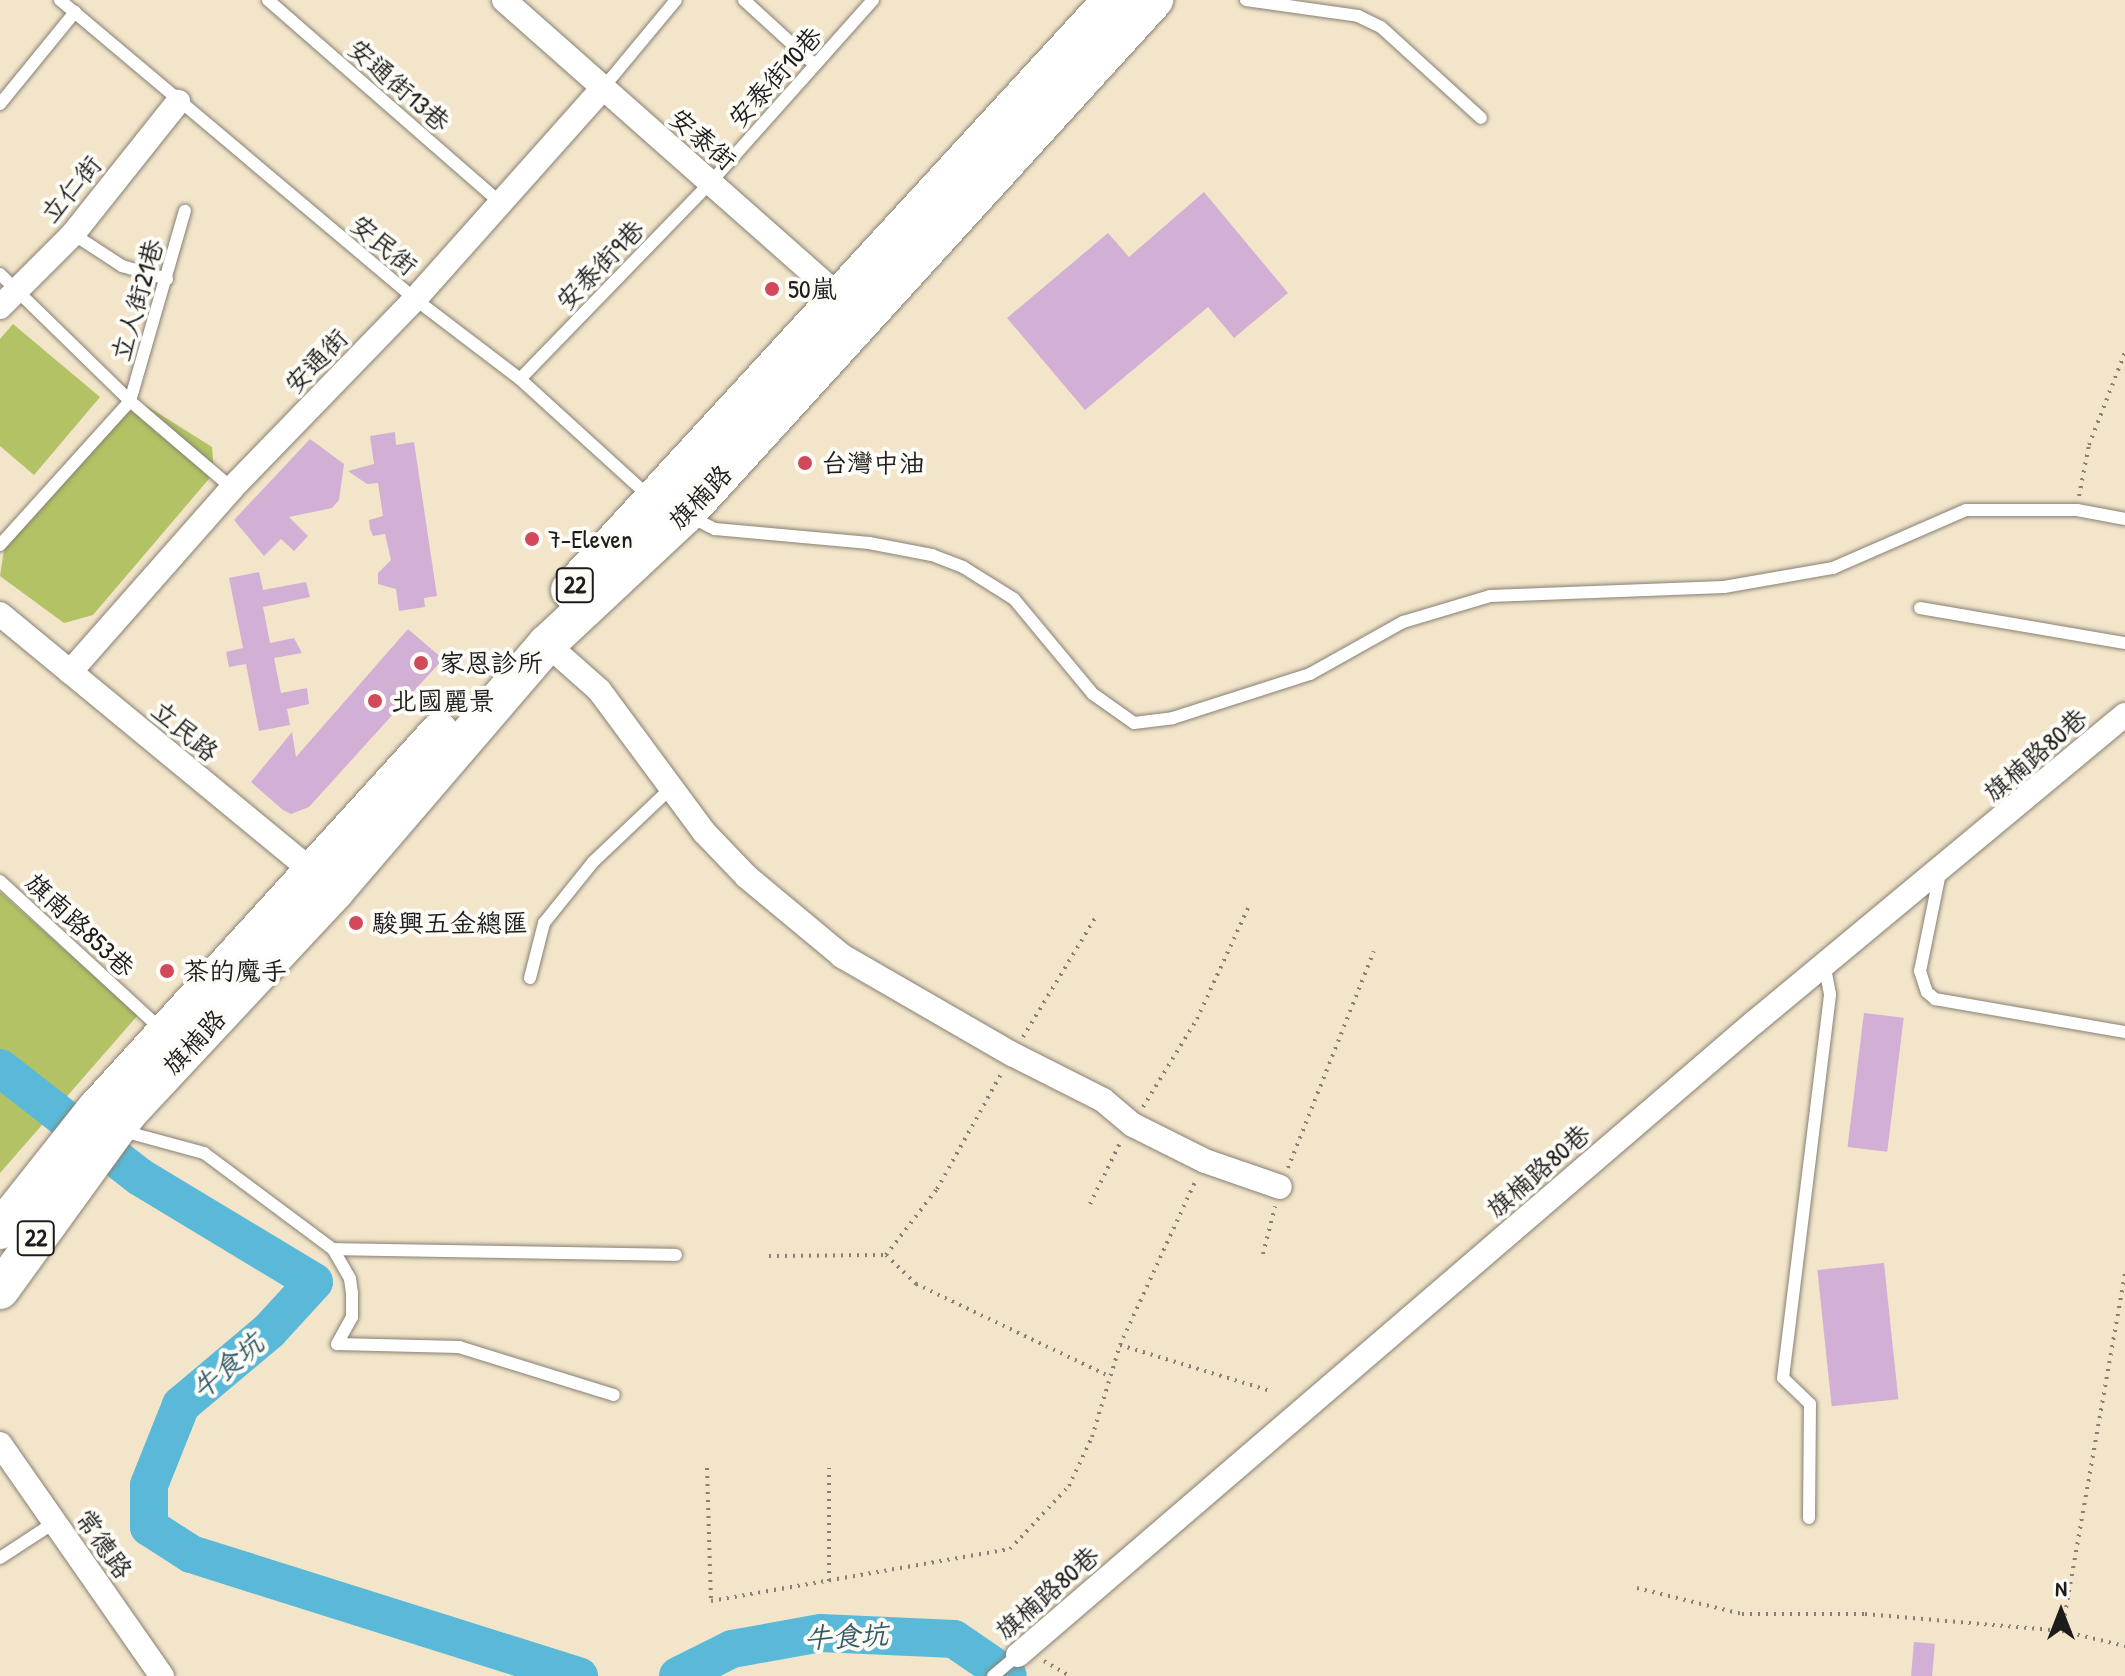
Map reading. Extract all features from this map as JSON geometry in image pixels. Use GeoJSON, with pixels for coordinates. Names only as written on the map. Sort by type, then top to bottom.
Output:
{"type":"FeatureCollection","features":[{"type":"Feature","properties":{"kind":"main road","name":"旗楠路"},"geometry":{"type":"LineString","coordinates":[[113,1118],[323,880],[853,308],[1121,7]]}},
{"type":"Feature","properties":{"kind":"main road","name":"旗楠路"},"geometry":{"type":"LineString","coordinates":[[113,1118],[165,1034],[323,880],[547,644],[669,507]]}},
{"type":"Feature","properties":{"kind":"main road","name":"22"},"geometry":{"type":"LineString","coordinates":[[0,1230],[62,1175],[113,1118]]}},
{"type":"Feature","properties":{"kind":"main road","name":"22"},"geometry":{"type":"LineString","coordinates":[[0,1290],[62,1175]]}},
{"type":"Feature","properties":{"kind":"street","name":"安泰街"},"geometry":{"type":"LineString","coordinates":[[504,0],[853,308]]}},
{"type":"Feature","properties":{"kind":"street","name":"安通街"},"geometry":{"type":"LineString","coordinates":[[70,672],[232,488],[415,299],[603,88]]}},
{"type":"Feature","properties":{"kind":"street","name":"立仁街"},"geometry":{"type":"LineString","coordinates":[[0,307],[8,281],[73,234],[178,102]]}},
{"type":"Feature","properties":{"kind":"street","name":"立民路"},"geometry":{"type":"LineString","coordinates":[[0,614],[323,880]]}},
{"type":"Feature","properties":{"kind":"street"},"geometry":{"type":"LineString","coordinates":[[547,644],[599,690],[704,832],[747,877],[842,956],[1012,1054],[1103,1100],[1133,1125],[1205,1161],[1280,1187]]}},
{"type":"Feature","properties":{"kind":"street","name":"旗楠路80巷"},"geometry":{"type":"LineString","coordinates":[[1022,1652],[1824,964],[1940,873],[2125,715]]}},
{"type":"Feature","properties":{"kind":"street","name":"常德路"},"geometry":{"type":"LineString","coordinates":[[0,1444],[162,1676]]}},
{"type":"Feature","properties":{"kind":"lane","name":"安民街"},"geometry":{"type":"LineString","coordinates":[[60,0],[415,299],[520,379],[669,507]]}},
{"type":"Feature","properties":{"kind":"lane","name":"安通街13巷"},"geometry":{"type":"LineString","coordinates":[[268,0],[501,203]]}},
{"type":"Feature","properties":{"kind":"lane"},"geometry":{"type":"LineString","coordinates":[[603,88],[676,0]]}},
{"type":"Feature","properties":{"kind":"lane"},"geometry":{"type":"LineString","coordinates":[[744,0],[815,65]]}},
{"type":"Feature","properties":{"kind":"lane","name":"安泰街10巷"},"geometry":{"type":"LineString","coordinates":[[710,183],[873,0]]}},
{"type":"Feature","properties":{"kind":"lane"},"geometry":{"type":"LineString","coordinates":[[1246,0],[1358,16],[1381,27],[1481,118]]}},
{"type":"Feature","properties":{"kind":"lane"},"geometry":{"type":"LineString","coordinates":[[0,104],[75,12]]}},
{"type":"Feature","properties":{"kind":"lane","name":"安泰街9巷"},"geometry":{"type":"LineString","coordinates":[[520,379],[710,183]]}},
{"type":"Feature","properties":{"kind":"lane","name":"立人街21巷"},"geometry":{"type":"LineString","coordinates":[[130,401],[185,211]]}},
{"type":"Feature","properties":{"kind":"lane"},"geometry":{"type":"LineString","coordinates":[[73,234],[122,266],[167,279]]}},
{"type":"Feature","properties":{"kind":"lane"},"geometry":{"type":"LineString","coordinates":[[8,281],[130,401],[232,488]]}},
{"type":"Feature","properties":{"kind":"lane"},"geometry":{"type":"LineString","coordinates":[[0,545],[130,401]]}},
{"type":"Feature","properties":{"kind":"lane"},"geometry":{"type":"LineString","coordinates":[[669,507],[715,529],[869,543],[932,555],[963,567],[1014,599],[1093,694],[1134,723],[1173,718],[1310,674],[1403,622],[1490,596],[1724,587],[1833,568],[1966,510],[2077,510],[2125,519]]}},
{"type":"Feature","properties":{"kind":"lane"},"geometry":{"type":"LineString","coordinates":[[1920,608],[2125,643]]}},
{"type":"Feature","properties":{"kind":"lane"},"geometry":{"type":"LineString","coordinates":[[530,978],[544,923],[593,862],[672,787]]}},
{"type":"Feature","properties":{"kind":"lane"},"geometry":{"type":"LineString","coordinates":[[1940,873],[1920,971],[1927,992],[1935,999],[2125,1032]]}},
{"type":"Feature","properties":{"kind":"lane","name":"旗南路853巷"},"geometry":{"type":"LineString","coordinates":[[0,881],[165,1034]]}},
{"type":"Feature","properties":{"kind":"lane"},"geometry":{"type":"LineString","coordinates":[[1809,1518],[1810,1404],[1783,1378],[1830,994],[1824,964]]}},
{"type":"Feature","properties":{"kind":"lane"},"geometry":{"type":"LineString","coordinates":[[113,1118],[134,1134],[204,1153],[333,1249],[350,1279],[352,1293],[352,1317],[337,1344],[459,1347],[614,1395]]}},
{"type":"Feature","properties":{"kind":"lane"},"geometry":{"type":"LineString","coordinates":[[333,1249],[676,1255]]}},
{"type":"Feature","properties":{"kind":"lane"},"geometry":{"type":"LineString","coordinates":[[0,1558],[55,1522]]}},
{"type":"Feature","properties":{"kind":"lane","name":"旗楠路80巷"},"geometry":{"type":"LineString","coordinates":[[993,1676],[1022,1652]]}},
{"type":"Feature","properties":{"kind":"path"},"geometry":{"type":"LineString","coordinates":[[2077,510],[2089,445],[2125,352]]}},
{"type":"Feature","properties":{"kind":"path"},"geometry":{"type":"LineString","coordinates":[[1090,1204],[1197,1019],[1248,908]]}},
{"type":"Feature","properties":{"kind":"path"},"geometry":{"type":"LineString","coordinates":[[886,1255],[937,1189],[1012,1054],[1097,915]]}},
{"type":"Feature","properties":{"kind":"path"},"geometry":{"type":"LineString","coordinates":[[1263,1254],[1280,1187],[1374,951]]}},
{"type":"Feature","properties":{"kind":"path"},"geometry":{"type":"LineString","coordinates":[[707,1468],[711,1601],[1010,1549],[1069,1486],[1111,1377],[1120,1345],[1205,1161]]}},
{"type":"Feature","properties":{"kind":"path"},"geometry":{"type":"LineString","coordinates":[[769,1256],[886,1255],[916,1284],[1111,1377]]}},
{"type":"Feature","properties":{"kind":"path"},"geometry":{"type":"LineString","coordinates":[[2062,1631],[2125,1272]]}},
{"type":"Feature","properties":{"kind":"path"},"geometry":{"type":"LineString","coordinates":[[1120,1345],[1270,1391]]}},
{"type":"Feature","properties":{"kind":"path"},"geometry":{"type":"LineString","coordinates":[[829,1468],[829,1581]]}},
{"type":"Feature","properties":{"kind":"path"},"geometry":{"type":"LineString","coordinates":[[1637,1588],[1742,1614],[1865,1614],[2062,1631],[2125,1646]]}},
{"type":"Feature","properties":{"kind":"path"},"geometry":{"type":"LineString","coordinates":[[1022,1652],[1070,1676]]}},
{"type":"Feature","properties":{"kind":"green space"},"geometry":{"type":"Polygon","coordinates":[[[13,324],[100,397],[34,475],[0,446],[0,339],[13,324]]]}},
{"type":"Feature","properties":{"kind":"green space"},"geometry":{"type":"Polygon","coordinates":[[[147,406],[212,447],[214,473],[93,615],[64,623],[0,576],[4,550],[123,414],[147,406]]]}},
{"type":"Feature","properties":{"kind":"green space"},"geometry":{"type":"Polygon","coordinates":[[[0,892],[138,1015],[0,1173],[0,892]]]}},
{"type":"Feature","properties":{"kind":"building"},"geometry":{"type":"Polygon","coordinates":[[[1204,192],[1288,293],[1234,338],[1208,307],[1085,410],[1007,318],[1108,233],[1129,257],[1204,192]]]}},
{"type":"Feature","properties":{"kind":"building","name":"北國麗景"},"geometry":{"type":"Polygon","coordinates":[[[395,432],[396,445],[414,442],[437,596],[424,598],[425,607],[399,611],[396,589],[378,584],[378,573],[391,560],[385,534],[373,536],[370,529],[369,520],[383,516],[378,483],[367,484],[348,471],[374,464],[370,436],[395,432]]]}},
{"type":"Feature","properties":{"kind":"building"},"geometry":{"type":"Polygon","coordinates":[[[310,439],[344,464],[339,500],[332,508],[289,517],[308,536],[294,551],[281,539],[264,556],[234,520],[310,439]]]}},
{"type":"Feature","properties":{"kind":"building"},"geometry":{"type":"Polygon","coordinates":[[[259,572],[263,590],[306,582],[310,597],[263,607],[270,643],[294,638],[302,653],[274,658],[281,693],[307,688],[309,704],[287,709],[290,725],[259,731],[246,664],[229,667],[226,652],[243,648],[229,578],[259,572]]]}},
{"type":"Feature","properties":{"kind":"building","name":"北國麗景"},"geometry":{"type":"Polygon","coordinates":[[[408,629],[443,659],[309,807],[291,814],[283,810],[251,782],[292,732],[296,757],[408,629]]]}},
{"type":"Feature","properties":{"kind":"building"},"geometry":{"type":"Polygon","coordinates":[[[1864,1013],[1904,1018],[1887,1152],[1848,1147],[1864,1013]]]}},
{"type":"Feature","properties":{"kind":"building"},"geometry":{"type":"Polygon","coordinates":[[[1884,1263],[1898,1399],[1832,1406],[1817,1270],[1884,1263]]]}},
{"type":"Feature","properties":{"kind":"building"},"geometry":{"type":"Polygon","coordinates":[[[1914,1642],[1935,1644],[1932,1676],[1911,1676],[1914,1642]]]}},
{"type":"Feature","properties":{"kind":"waterway","name":"牛食坑"},"geometry":{"type":"LineString","coordinates":[[0,1068],[140,1177],[314,1282],[269,1331],[181,1405],[149,1485],[149,1527],[191,1554],[579,1676]]}},
{"type":"Feature","properties":{"kind":"waterway","name":"牛食坑"},"geometry":{"type":"LineString","coordinates":[[678,1676],[732,1649],[821,1633],[954,1639],[1008,1676]]}},
{"type":"Feature","properties":{"kind":"place","name":"50嵐"},"geometry":{"type":"Point","coordinates":[772,289]}},
{"type":"Feature","properties":{"kind":"place","name":"台灣中油"},"geometry":{"type":"Point","coordinates":[805,463]}},
{"type":"Feature","properties":{"kind":"place","name":"7-Eleven"},"geometry":{"type":"Point","coordinates":[532,539]}},
{"type":"Feature","properties":{"kind":"place","name":"家恩診所"},"geometry":{"type":"Point","coordinates":[421,663]}},
{"type":"Feature","properties":{"kind":"place","name":"北國麗景"},"geometry":{"type":"Point","coordinates":[375,701]}},
{"type":"Feature","properties":{"kind":"place","name":"駿興五金總匯"},"geometry":{"type":"Point","coordinates":[356,923]}},
{"type":"Feature","properties":{"kind":"place","name":"茶的魔手"},"geometry":{"type":"Point","coordinates":[167,971]}}]}
